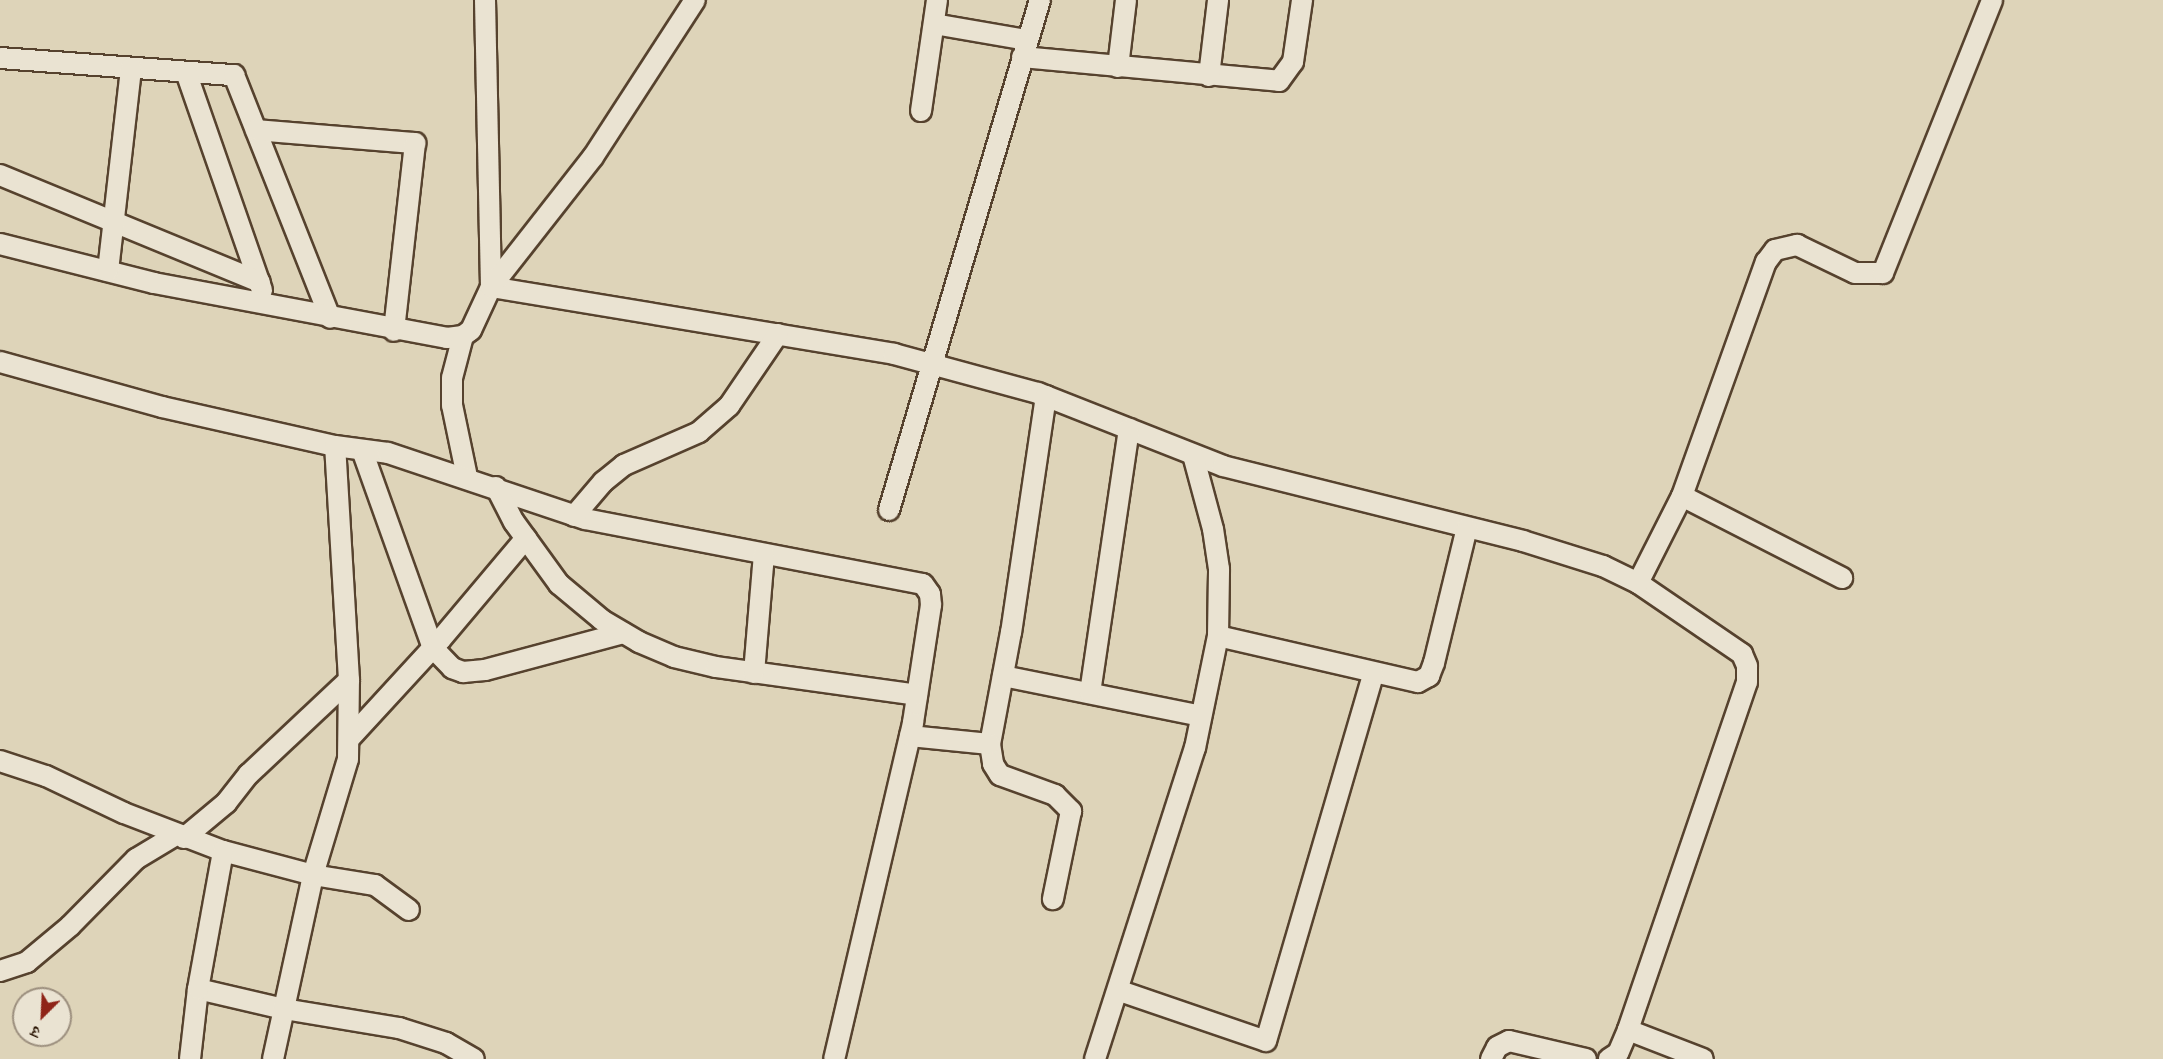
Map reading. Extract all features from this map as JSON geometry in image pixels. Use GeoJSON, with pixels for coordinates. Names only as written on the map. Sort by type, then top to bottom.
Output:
{"type":"FeatureCollection","features":[{"type":"Feature","properties":{"kind":"street"},"geometry":{"type":"LineString","coordinates":[[485,0],[491,287]]}},
{"type":"Feature","properties":{"kind":"street"},"geometry":{"type":"LineString","coordinates":[[467,477],[452,405],[452,378],[463,336],[480,316],[491,287],[593,157],[695,0]]}},
{"type":"Feature","properties":{"kind":"street"},"geometry":{"type":"LineString","coordinates":[[921,111],[937,0]]}},
{"type":"Feature","properties":{"kind":"street"},"geometry":{"type":"LineString","coordinates":[[888,510],[1040,0]]}},
{"type":"Feature","properties":{"kind":"street"},"geometry":{"type":"LineString","coordinates":[[1118,67],[1126,0]]}},
{"type":"Feature","properties":{"kind":"street"},"geometry":{"type":"LineString","coordinates":[[1209,76],[1218,0]]}},
{"type":"Feature","properties":{"kind":"street"},"geometry":{"type":"LineString","coordinates":[[934,24],[1025,49],[1118,67],[1267,82],[1279,81],[1288,74],[1293,62],[1302,0]]}},
{"type":"Feature","properties":{"kind":"street"},"geometry":{"type":"LineString","coordinates":[[1638,583],[1682,496],[1766,262],[1775,250],[1797,244],[1855,273],[1872,276],[1883,273],[1890,264],[1992,0]]}},
{"type":"Feature","properties":{"kind":"street"},"geometry":{"type":"LineString","coordinates":[[0,58],[234,75],[330,318]]}},
{"type":"Feature","properties":{"kind":"street"},"geometry":{"type":"LineString","coordinates":[[108,271],[131,68]]}},
{"type":"Feature","properties":{"kind":"street"},"geometry":{"type":"LineString","coordinates":[[186,72],[268,306]]}},
{"type":"Feature","properties":{"kind":"street"},"geometry":{"type":"LineString","coordinates":[[256,130],[416,143],[394,331]]}},
{"type":"Feature","properties":{"kind":"street"},"geometry":{"type":"LineString","coordinates":[[0,175],[260,282]]}},
{"type":"Feature","properties":{"kind":"street"},"geometry":{"type":"LineString","coordinates":[[0,244],[108,271],[268,306],[394,331],[447,338],[463,336]]}},
{"type":"Feature","properties":{"kind":"street"},"geometry":{"type":"LineString","coordinates":[[491,287],[778,334],[931,364],[1046,396],[1223,466],[1467,528],[1603,566],[1638,583],[1742,654],[1748,666],[1747,682],[1628,1030],[1618,1053],[1609,1059]]}},
{"type":"Feature","properties":{"kind":"street"},"geometry":{"type":"LineString","coordinates":[[574,516],[603,482],[624,465],[699,432],[729,406],[778,334]]}},
{"type":"Feature","properties":{"kind":"street"},"geometry":{"type":"LineString","coordinates":[[0,362],[162,407],[362,450],[467,477],[574,516],[923,584],[930,594],[932,605],[910,736],[834,1059]]}},
{"type":"Feature","properties":{"kind":"street"},"geometry":{"type":"LineString","coordinates":[[1046,396],[1003,676],[990,744],[993,764],[1000,775],[1055,795],[1071,811],[1053,899]]}},
{"type":"Feature","properties":{"kind":"street"},"geometry":{"type":"LineString","coordinates":[[1090,693],[1129,429]]}},
{"type":"Feature","properties":{"kind":"street"},"geometry":{"type":"LineString","coordinates":[[273,1059],[313,875],[335,813],[349,739],[349,680],[335,446]]}},
{"type":"Feature","properties":{"kind":"street"},"geometry":{"type":"LineString","coordinates":[[362,450],[433,648],[452,668],[463,672],[526,660],[623,633]]}},
{"type":"Feature","properties":{"kind":"street"},"geometry":{"type":"LineString","coordinates":[[1095,1059],[1120,991],[1201,716],[1218,636],[1221,594],[1218,559],[1193,455]]}},
{"type":"Feature","properties":{"kind":"street"},"geometry":{"type":"LineString","coordinates":[[496,487],[526,538],[559,584],[623,633],[674,657],[754,673],[917,695]]}},
{"type":"Feature","properties":{"kind":"street"},"geometry":{"type":"LineString","coordinates":[[1682,496],[1842,578]]}},
{"type":"Feature","properties":{"kind":"street"},"geometry":{"type":"LineString","coordinates":[[1218,636],[1406,682],[1429,676],[1467,528]]}},
{"type":"Feature","properties":{"kind":"street"},"geometry":{"type":"LineString","coordinates":[[349,739],[433,648],[526,538]]}},
{"type":"Feature","properties":{"kind":"street"},"geometry":{"type":"LineString","coordinates":[[754,673],[764,554]]}},
{"type":"Feature","properties":{"kind":"street"},"geometry":{"type":"LineString","coordinates":[[1120,991],[1266,1041],[1372,674]]}},
{"type":"Feature","properties":{"kind":"street"},"geometry":{"type":"LineString","coordinates":[[1003,676],[1201,716]]}},
{"type":"Feature","properties":{"kind":"street"},"geometry":{"type":"LineString","coordinates":[[0,971],[27,962],[70,926],[136,859],[180,836],[226,803],[249,774],[349,680]]}},
{"type":"Feature","properties":{"kind":"street"},"geometry":{"type":"LineString","coordinates":[[910,736],[990,744]]}},
{"type":"Feature","properties":{"kind":"street"},"geometry":{"type":"LineString","coordinates":[[0,761],[46,776],[180,836],[223,851],[313,875],[375,885],[409,910]]}},
{"type":"Feature","properties":{"kind":"street"},"geometry":{"type":"LineString","coordinates":[[190,1059],[198,989],[223,851]]}},
{"type":"Feature","properties":{"kind":"street"},"geometry":{"type":"LineString","coordinates":[[198,989],[284,1009],[399,1028],[443,1051],[474,1059]]}},
{"type":"Feature","properties":{"kind":"street"},"geometry":{"type":"LineString","coordinates":[[1628,1030],[1667,1053],[1702,1059]]}},
{"type":"Feature","properties":{"kind":"street"},"geometry":{"type":"LineString","coordinates":[[1491,1059],[1497,1047],[1509,1041],[1582,1058]]}}]}
